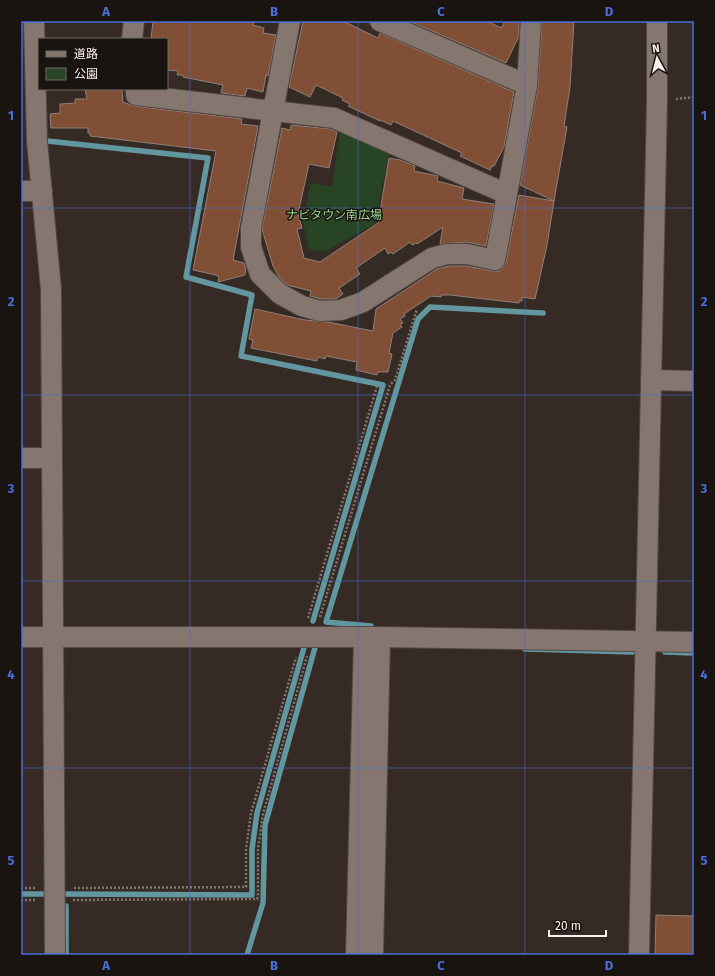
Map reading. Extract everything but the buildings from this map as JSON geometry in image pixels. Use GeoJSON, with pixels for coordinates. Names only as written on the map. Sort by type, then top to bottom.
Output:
{"type":"FeatureCollection","features":[{"type":"Feature","properties":{"kind":"street"},"geometry":{"type":"LineString","coordinates":[[34,21],[37,43],[37,141],[51,289],[55,955]]}},
{"type":"Feature","properties":{"kind":"street"},"geometry":{"type":"LineString","coordinates":[[132,38],[134,21]]}},
{"type":"Feature","properties":{"kind":"street"},"geometry":{"type":"LineString","coordinates":[[290,21],[251,228],[251,247],[260,274],[280,294],[302,306],[320,311],[341,310],[363,302],[432,258],[447,254],[467,254],[495,260],[527,86],[531,21]]}},
{"type":"Feature","properties":{"kind":"street"},"geometry":{"type":"LineString","coordinates":[[380,21],[527,86]]}},
{"type":"Feature","properties":{"kind":"street"},"geometry":{"type":"LineString","coordinates":[[639,955],[657,101],[657,21]]}},
{"type":"Feature","properties":{"kind":"street"},"geometry":{"type":"LineString","coordinates":[[136,90],[136,95],[334,118],[507,194]]}},
{"type":"Feature","properties":{"kind":"street"},"geometry":{"type":"LineString","coordinates":[[21,191],[42,191]]}},
{"type":"Feature","properties":{"kind":"street"},"geometry":{"type":"LineString","coordinates":[[651,380],[694,381]]}},
{"type":"Feature","properties":{"kind":"street"},"geometry":{"type":"LineString","coordinates":[[21,458],[52,458]]}},
{"type":"Feature","properties":{"kind":"street"},"geometry":{"type":"LineString","coordinates":[[21,637],[372,637],[694,642]]}},
{"type":"Feature","properties":{"kind":"street"},"geometry":{"type":"LineString","coordinates":[[356,955],[372,637]]}},
{"type":"Feature","properties":{"kind":"street"},"geometry":{"type":"LineString","coordinates":[[372,637],[373,955]]}},
{"type":"Feature","properties":{"kind":"path"},"geometry":{"type":"LineString","coordinates":[[21,900],[55,894],[246,887],[246,849],[251,812],[310,637],[390,385],[395,380],[417,309]]}},
{"type":"Feature","properties":{"kind":"path"},"geometry":{"type":"LineString","coordinates":[[21,888],[55,894],[256,899],[258,896],[258,849],[263,814],[377,386]]}},
{"type":"Feature","properties":{"kind":"green space","name":"ナビタウン南広場"},"geometry":{"type":"Polygon","coordinates":[[[340,131],[389,152],[375,224],[324,252],[309,249],[303,222],[311,183],[332,187],[340,131]]]}},
{"type":"Feature","properties":{"kind":"waterway"},"geometry":{"type":"LineString","coordinates":[[47,141],[208,158],[186,277],[252,295],[241,356],[383,385],[313,621]]}},
{"type":"Feature","properties":{"kind":"waterway"},"geometry":{"type":"LineString","coordinates":[[371,626],[326,622],[418,319],[430,307],[543,313]]}},
{"type":"Feature","properties":{"kind":"waterway"},"geometry":{"type":"LineString","coordinates":[[63,894],[252,895],[252,849],[257,813],[305,644]]}},
{"type":"Feature","properties":{"kind":"waterway"},"geometry":{"type":"LineString","coordinates":[[247,955],[263,903],[265,825],[316,644],[320,644]]}},
{"type":"Feature","properties":{"kind":"waterway"},"geometry":{"type":"LineString","coordinates":[[525,649],[633,652]]}},
{"type":"Feature","properties":{"kind":"waterway"},"geometry":{"type":"LineString","coordinates":[[665,652],[694,653]]}},
{"type":"Feature","properties":{"kind":"waterway"},"geometry":{"type":"LineString","coordinates":[[21,894],[44,894]]}},
{"type":"Feature","properties":{"kind":"waterway"},"geometry":{"type":"LineString","coordinates":[[66,906],[66,955]]}}]}
